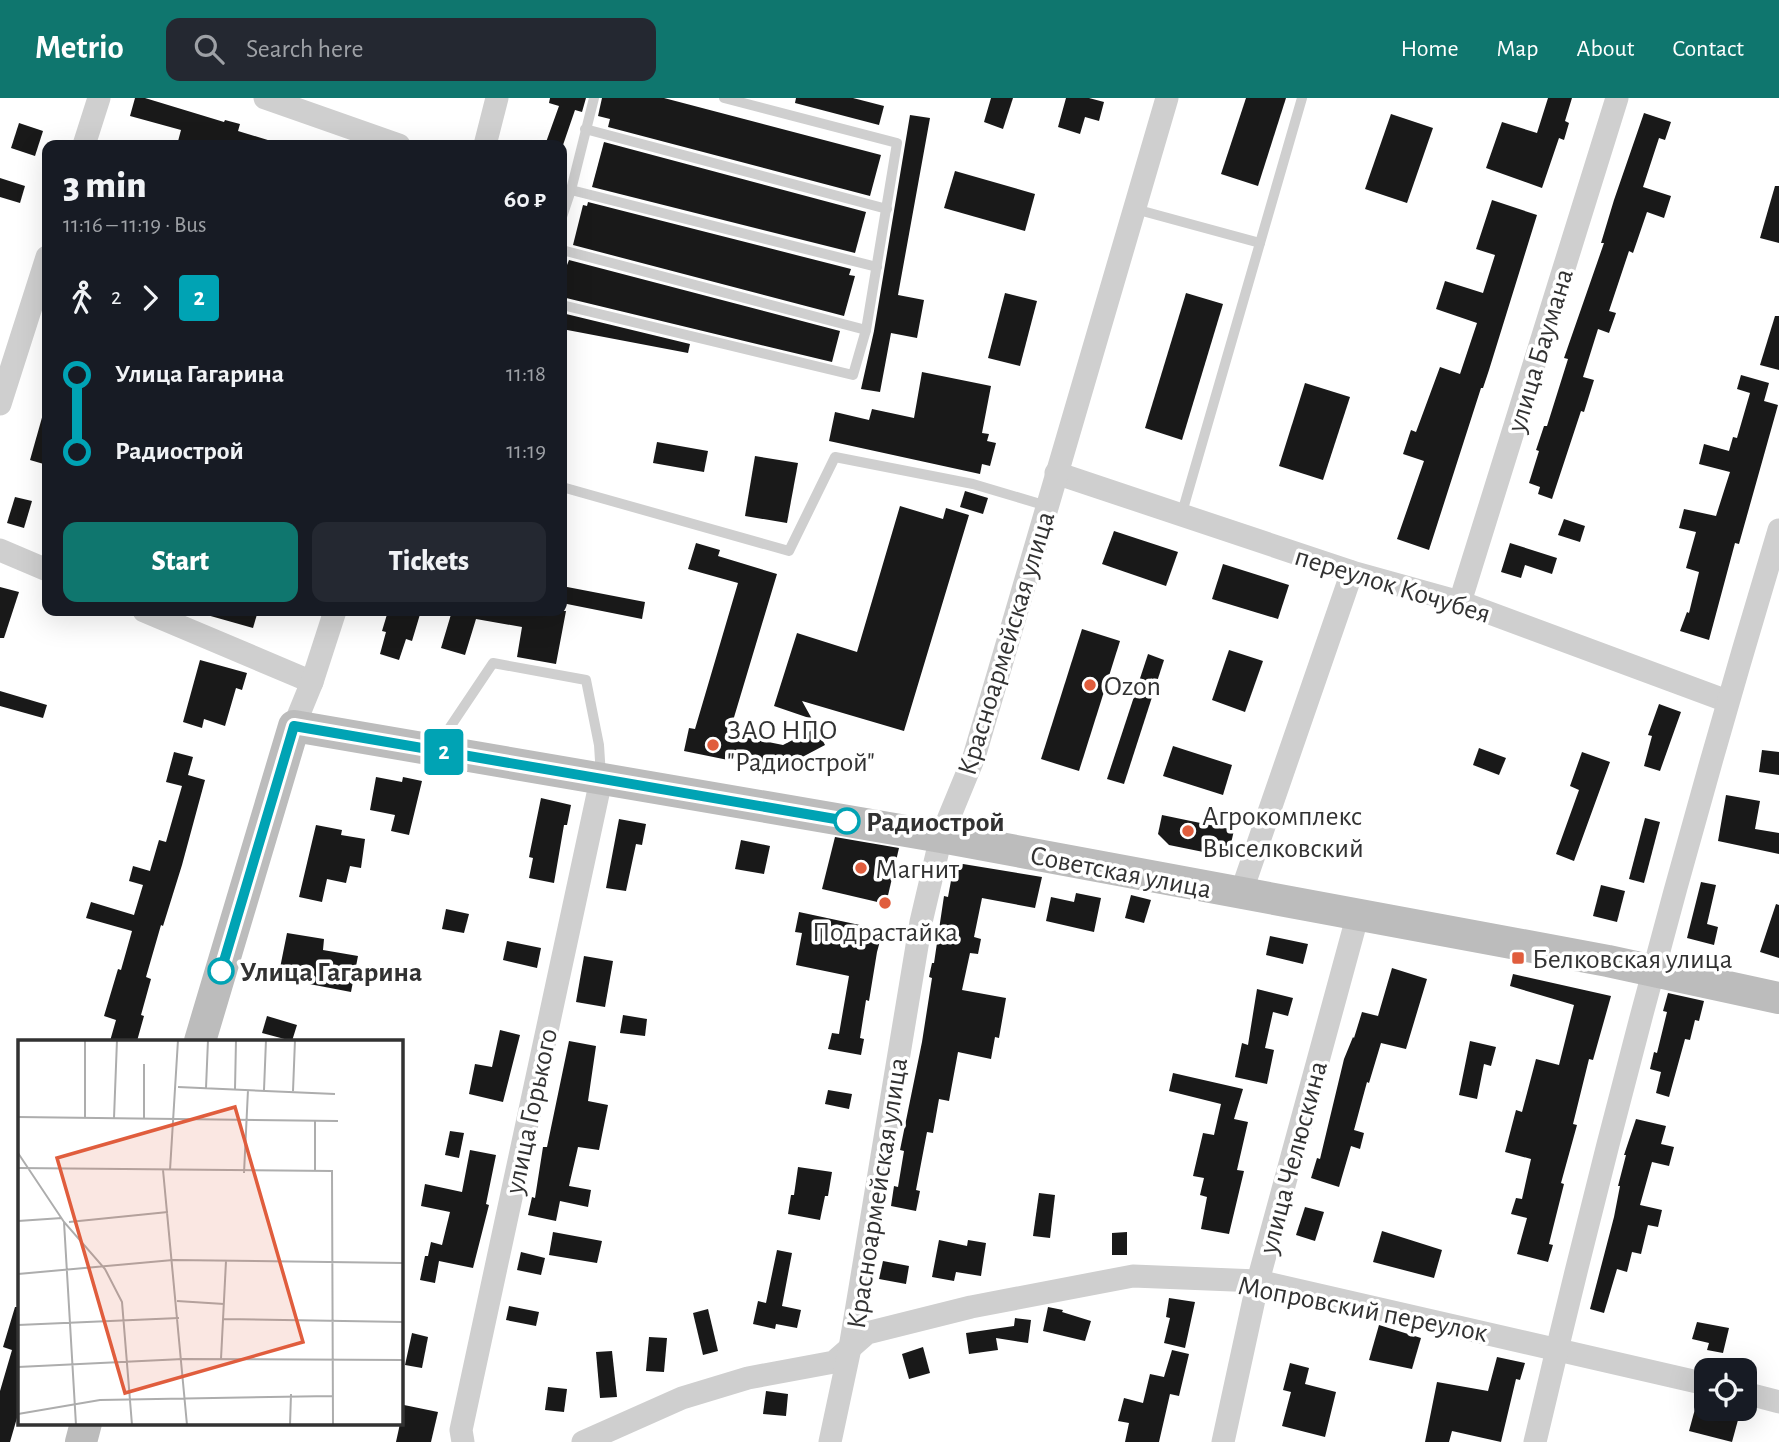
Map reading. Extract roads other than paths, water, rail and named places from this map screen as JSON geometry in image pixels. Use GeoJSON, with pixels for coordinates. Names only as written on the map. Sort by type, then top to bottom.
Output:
{"type":"FeatureCollection","features":[{"type":"Feature","properties":{"kind":"street"},"geometry":{"type":"LineString","coordinates":[[85,140],[99,98]]}},
{"type":"Feature","properties":{"kind":"street"},"geometry":{"type":"LineString","coordinates":[[265,98],[385,140]]}},
{"type":"Feature","properties":{"kind":"street"},"geometry":{"type":"LineString","coordinates":[[486,140],[497,98]]}},
{"type":"Feature","properties":{"kind":"street","name":"Красноармейская улица"},"geometry":{"type":"LineString","coordinates":[[830,1442],[850,1348],[921,922],[941,837],[974,757],[1167,98]]}},
{"type":"Feature","properties":{"kind":"street","name":"улица Баумана"},"geometry":{"type":"LineString","coordinates":[[1460,603],[1617,98]]}},
{"type":"Feature","properties":{"kind":"street"},"geometry":{"type":"LineString","coordinates":[[0,404],[42,273]]}},
{"type":"Feature","properties":{"kind":"street","name":"переулок Кочубея"},"geometry":{"type":"LineString","coordinates":[[1056,473],[1352,572],[1460,603],[1727,701]]}},
{"type":"Feature","properties":{"kind":"street"},"geometry":{"type":"LineString","coordinates":[[1535,1442],[1654,970],[1727,701],[1779,530]]}},
{"type":"Feature","properties":{"kind":"street"},"geometry":{"type":"LineString","coordinates":[[0,550],[42,568]]}},
{"type":"Feature","properties":{"kind":"street"},"geometry":{"type":"LineString","coordinates":[[1241,893],[1352,572]]}},
{"type":"Feature","properties":{"kind":"street"},"geometry":{"type":"LineString","coordinates":[[156,616],[312,682]]}},
{"type":"Feature","properties":{"kind":"street"},"geometry":{"type":"LineString","coordinates":[[200,1040],[294,726],[312,682],[333,616]]}},
{"type":"Feature","properties":{"kind":"street","name":"Советская улица"},"geometry":{"type":"LineString","coordinates":[[294,726],[941,837],[1654,970],[1779,998]]}},
{"type":"Feature","properties":{"kind":"street","name":"улица Горького"},"geometry":{"type":"LineString","coordinates":[[463,1442],[461,1430],[601,780]]}},
{"type":"Feature","properties":{"kind":"street","name":"улица Челюскина"},"geometry":{"type":"LineString","coordinates":[[1223,1442],[1258,1281],[1358,914]]}},
{"type":"Feature","properties":{"kind":"street","name":"Мопровский переулок"},"geometry":{"type":"LineString","coordinates":[[583,1442],[682,1398],[748,1378],[834,1362],[867,1334],[971,1307],[1133,1276],[1258,1281],[1694,1381]]}},
{"type":"Feature","properties":{"kind":"street"},"geometry":{"type":"LineString","coordinates":[[1757,1396],[1779,1402]]}},
{"type":"Feature","properties":{"kind":"street"},"geometry":{"type":"LineString","coordinates":[[80,1442],[86,1424]]}},
{"type":"Feature","properties":{"kind":"lane"},"geometry":{"type":"LineString","coordinates":[[567,202],[594,98]]}},
{"type":"Feature","properties":{"kind":"lane"},"geometry":{"type":"LineString","coordinates":[[567,306],[853,375],[866,330],[897,144],[724,98]]}},
{"type":"Feature","properties":{"kind":"lane"},"geometry":{"type":"LineString","coordinates":[[1181,516],[1302,98]]}},
{"type":"Feature","properties":{"kind":"lane"},"geometry":{"type":"LineString","coordinates":[[585,129],[887,209]]}},
{"type":"Feature","properties":{"kind":"lane"},"geometry":{"type":"LineString","coordinates":[[571,190],[877,267]]}},
{"type":"Feature","properties":{"kind":"lane"},"geometry":{"type":"LineString","coordinates":[[1135,209],[1260,243]]}},
{"type":"Feature","properties":{"kind":"lane"},"geometry":{"type":"LineString","coordinates":[[567,251],[866,330]]}},
{"type":"Feature","properties":{"kind":"lane"},"geometry":{"type":"LineString","coordinates":[[567,487],[789,551],[835,457],[973,484],[1047,506]]}},
{"type":"Feature","properties":{"kind":"lane"},"geometry":{"type":"LineString","coordinates":[[434,750],[493,663],[586,680],[599,745],[601,780]]}},
{"type":"Feature","properties":{"kind":"place","name":"Ozon"},"geometry":{"type":"Point","coordinates":[1090,685]}},
{"type":"Feature","properties":{"kind":"place","name":"ЗАО НПО \"Радиострой\""},"geometry":{"type":"Point","coordinates":[713,745]}},
{"type":"Feature","properties":{"kind":"place","name":"Радиострой"},"geometry":{"type":"Point","coordinates":[847,821]}},
{"type":"Feature","properties":{"kind":"place","name":"Агрокомплекс Выселковский"},"geometry":{"type":"Point","coordinates":[1188,831]}},
{"type":"Feature","properties":{"kind":"place","name":"Магнит"},"geometry":{"type":"Point","coordinates":[861,868]}},
{"type":"Feature","properties":{"kind":"place","name":"Подрастайка"},"geometry":{"type":"Point","coordinates":[885,903]}},
{"type":"Feature","properties":{"kind":"place","name":"Белковская улица"},"geometry":{"type":"Point","coordinates":[1518,958]}},
{"type":"Feature","properties":{"kind":"place","name":"Улица Гагарина"},"geometry":{"type":"Point","coordinates":[221,971]}}]}
